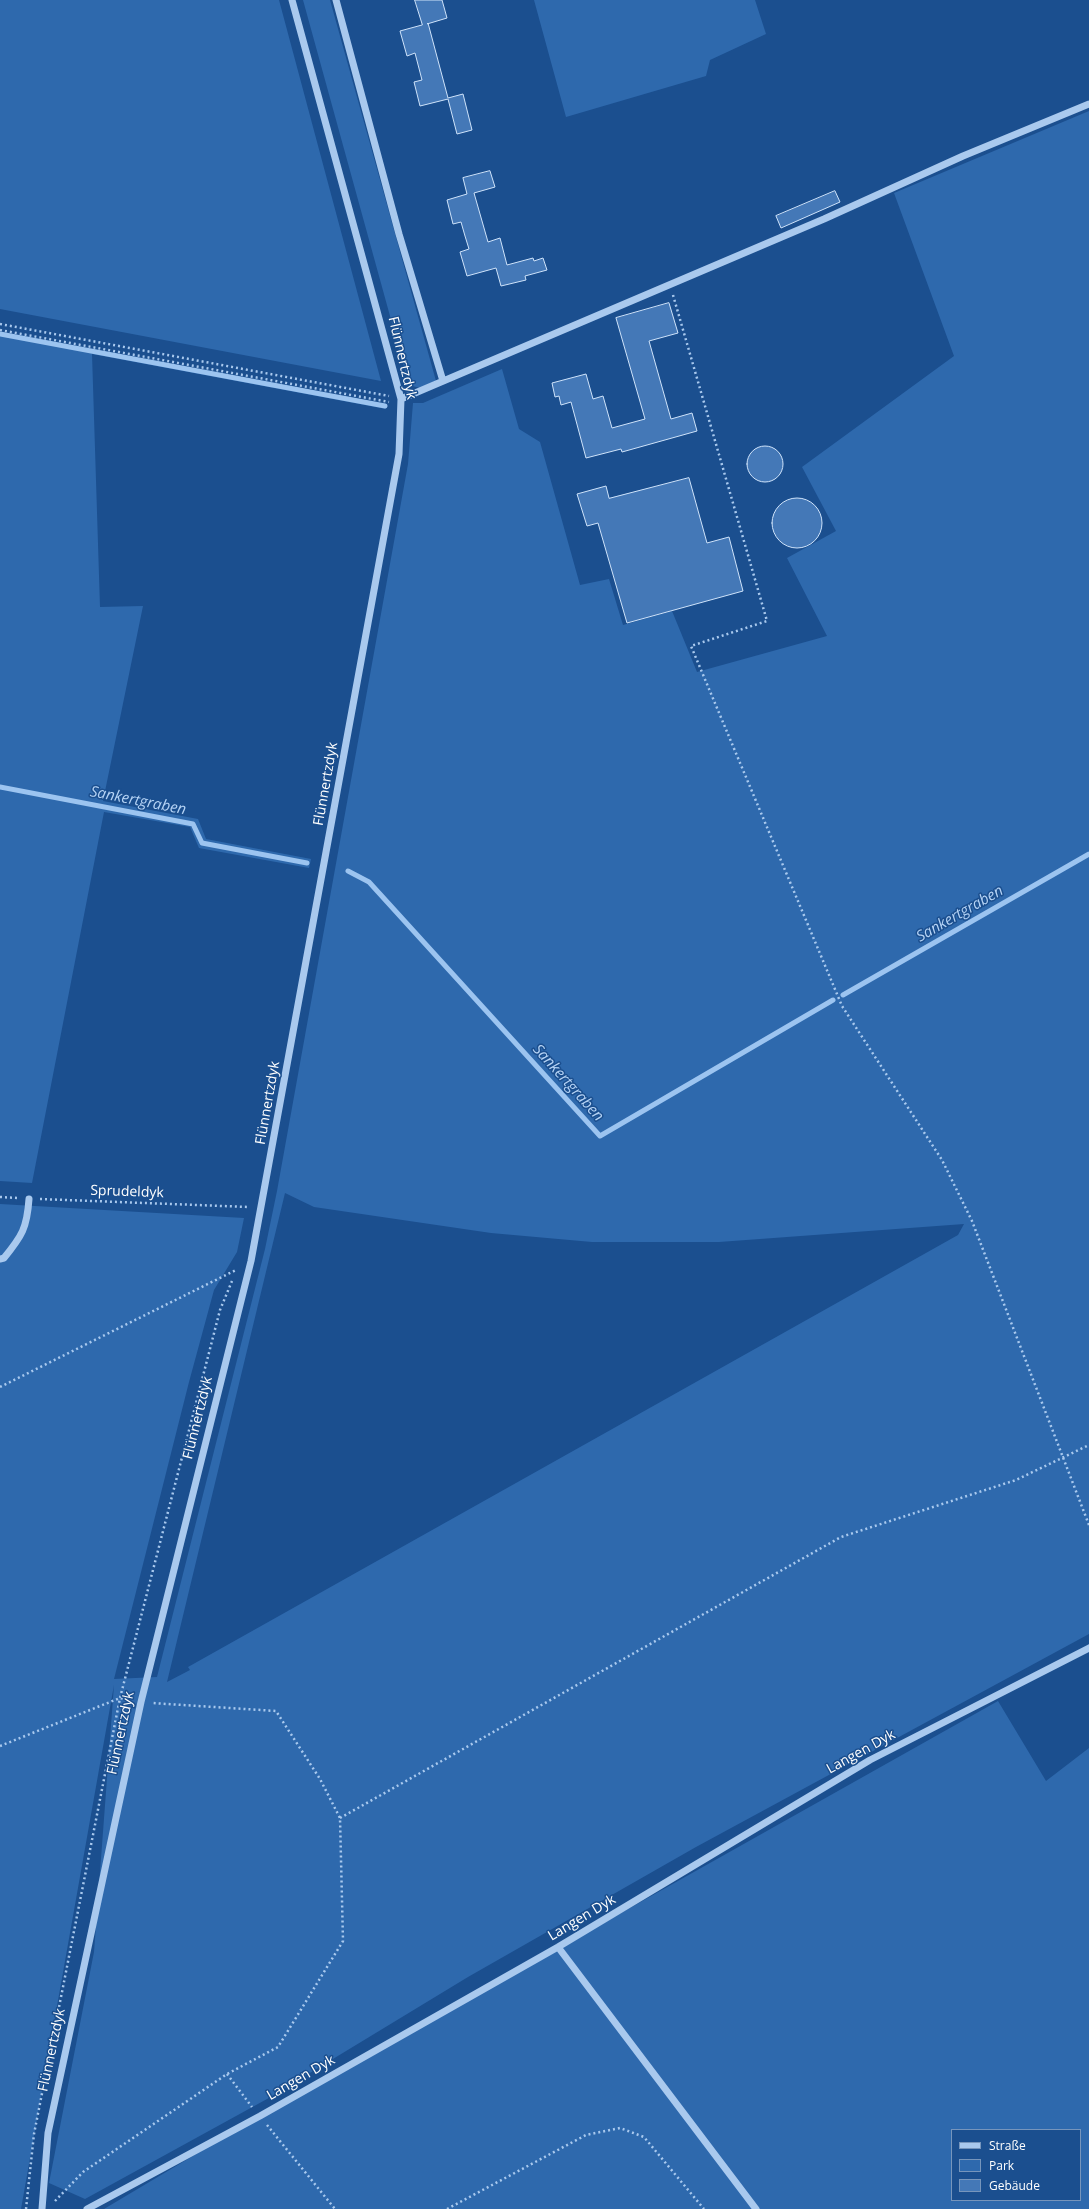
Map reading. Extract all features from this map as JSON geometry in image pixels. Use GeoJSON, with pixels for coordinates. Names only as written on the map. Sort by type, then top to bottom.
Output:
{"type":"FeatureCollection","features":[{"type":"Feature","properties":{"kind":"street","name":"Flünnertzdyk"},"geometry":{"type":"LineString","coordinates":[[42,2209],[48,2133],[141,1702],[251,1261],[399,454],[401,399],[292,0]]}},
{"type":"Feature","properties":{"kind":"street"},"geometry":{"type":"LineString","coordinates":[[336,0],[399,234],[443,381]]}},
{"type":"Feature","properties":{"kind":"street"},"geometry":{"type":"LineString","coordinates":[[401,399],[824,220],[963,156],[1089,104]]}},
{"type":"Feature","properties":{"kind":"street"},"geometry":{"type":"LineString","coordinates":[[0,1259],[4,1258],[20,1238],[28,1214],[29,1199]]}},
{"type":"Feature","properties":{"kind":"street","name":"Langen Dyk"},"geometry":{"type":"LineString","coordinates":[[87,2209],[260,2116],[558,1947],[870,1760],[1089,1648]]}},
{"type":"Feature","properties":{"kind":"street"},"geometry":{"type":"LineString","coordinates":[[558,1947],[756,2209]]}},
{"type":"Feature","properties":{"kind":"path"},"geometry":{"type":"LineString","coordinates":[[670,285],[767,621],[691,646],[842,1006],[942,1160],[972,1221],[1089,1525]]}},
{"type":"Feature","properties":{"kind":"path"},"geometry":{"type":"LineString","coordinates":[[0,324],[401,399]]}},
{"type":"Feature","properties":{"kind":"path"},"geometry":{"type":"LineString","coordinates":[[0,330],[388,403],[401,399]]}},
{"type":"Feature","properties":{"kind":"path","name":"Sprudeldyk"},"geometry":{"type":"LineString","coordinates":[[0,1197],[253,1207]]}},
{"type":"Feature","properties":{"kind":"path"},"geometry":{"type":"LineString","coordinates":[[0,1387],[237,1270],[251,1261]]}},
{"type":"Feature","properties":{"kind":"path"},"geometry":{"type":"LineString","coordinates":[[26,2209],[34,2134],[120,1698],[220,1310],[237,1270]]}},
{"type":"Feature","properties":{"kind":"path"},"geometry":{"type":"LineString","coordinates":[[340,1818],[841,1537],[1016,1480],[1089,1445]]}},
{"type":"Feature","properties":{"kind":"path"},"geometry":{"type":"LineString","coordinates":[[0,1746],[120,1698]]}},
{"type":"Feature","properties":{"kind":"path"},"geometry":{"type":"LineString","coordinates":[[55,2203],[57,2197],[83,2172],[227,2074],[278,2047],[343,1941],[340,1818],[320,1779],[276,1711],[141,1702]]}},
{"type":"Feature","properties":{"kind":"path"},"geometry":{"type":"LineString","coordinates":[[227,2074],[335,2209]]}},
{"type":"Feature","properties":{"kind":"path"},"geometry":{"type":"LineString","coordinates":[[447,2209],[586,2135],[620,2128],[644,2138],[704,2209]]}},
{"type":"Feature","properties":{"kind":"green space"},"geometry":{"type":"Polygon","coordinates":[[[0,0],[279,0],[381,381],[0,309],[0,0]]]}},
{"type":"Feature","properties":{"kind":"green space"},"geometry":{"type":"Polygon","coordinates":[[[303,0],[330,0],[436,381],[420,388],[409,385],[303,0]]]}},
{"type":"Feature","properties":{"kind":"green space"},"geometry":{"type":"Polygon","coordinates":[[[534,0],[755,0],[766,34],[710,60],[706,76],[566,117],[534,0]]]}},
{"type":"Feature","properties":{"kind":"green space"},"geometry":{"type":"Polygon","coordinates":[[[1089,111],[1089,1634],[696,1847],[468,1977],[267,2099],[85,2199],[49,2183],[94,1952],[114,1685],[21,2209],[0,2209],[0,1204],[244,1218],[237,1252],[214,1290],[189,1382],[114,1679],[157,1677],[265,1249],[277,1191],[408,464],[413,403],[423,403],[502,369],[519,429],[540,442],[580,585],[609,579],[623,625],[672,611],[697,672],[827,636],[787,558],[836,531],[802,467],[954,356],[894,193],[1089,111]],[[285,1193],[167,1682],[190,1670],[188,1667],[958,1235],[964,1224],[719,1242],[592,1242],[491,1233],[314,1207],[285,1193]]]}},
{"type":"Feature","properties":{"kind":"green space"},"geometry":{"type":"Polygon","coordinates":[[[0,332],[386,404],[386,409],[92,354],[100,607],[143,606],[103,801],[198,819],[206,839],[311,859],[309,868],[199,848],[190,827],[104,812],[32,1183],[0,1181],[0,332]]]}},
{"type":"Feature","properties":{"kind":"green space"},"geometry":{"type":"Polygon","coordinates":[[[998,1701],[1046,1781],[1089,1748],[1089,2209],[104,2209],[260,2116],[998,1701]]]}},
{"type":"Feature","properties":{"kind":"building"},"geometry":{"type":"Polygon","coordinates":[[[415,0],[442,0],[447,18],[428,24],[448,98],[463,94],[472,130],[457,134],[448,99],[420,106],[414,82],[422,80],[415,53],[407,56],[400,31],[422,25],[415,0]]]}},
{"type":"Feature","properties":{"kind":"building"},"geometry":{"type":"Polygon","coordinates":[[[490,171],[495,187],[474,193],[488,242],[500,238],[507,265],[533,258],[534,261],[543,258],[547,270],[525,276],[526,280],[501,286],[496,268],[467,276],[460,252],[469,249],[461,222],[453,224],[447,200],[467,194],[463,178],[490,171]]]}},
{"type":"Feature","properties":{"kind":"building"},"geometry":{"type":"Polygon","coordinates":[[[835,191],[840,202],[781,228],[776,216],[835,191]]]}},
{"type":"Feature","properties":{"kind":"building"},"geometry":{"type":"Polygon","coordinates":[[[669,303],[678,333],[649,341],[671,419],[692,413],[697,431],[622,452],[621,449],[586,458],[571,402],[561,405],[559,396],[555,397],[552,383],[586,374],[593,399],[603,396],[612,428],[645,419],[616,318],[669,303]]]}},
{"type":"Feature","properties":{"kind":"building"},"geometry":{"type":"Polygon","coordinates":[[[769,446],[778,451],[782,457],[782,471],[778,477],[769,482],[761,482],[752,477],[748,471],[747,460],[752,451],[758,447],[769,446]]]}},
{"type":"Feature","properties":{"kind":"building"},"geometry":{"type":"Polygon","coordinates":[[[689,478],[707,543],[729,537],[743,591],[627,623],[598,523],[587,526],[577,494],[606,486],[609,498],[689,478]]]}},
{"type":"Feature","properties":{"kind":"building"},"geometry":{"type":"Polygon","coordinates":[[[792,498],[802,498],[815,505],[822,518],[822,528],[815,541],[802,548],[792,548],[783,544],[776,537],[772,528],[772,518],[776,509],[783,502],[792,498]]]}},
{"type":"Feature","properties":{"kind":"waterway"},"geometry":{"type":"LineString","coordinates":[[0,334],[385,406]]}},
{"type":"Feature","properties":{"kind":"waterway","name":"Sankertgraben"},"geometry":{"type":"LineString","coordinates":[[0,787],[193,824],[202,843],[307,863]]}},
{"type":"Feature","properties":{"kind":"waterway","name":"Sankertgraben"},"geometry":{"type":"LineString","coordinates":[[843,995],[1089,854]]}},
{"type":"Feature","properties":{"kind":"waterway","name":"Sankertgraben"},"geometry":{"type":"LineString","coordinates":[[348,871],[369,882],[600,1136],[833,1000]]}}]}
